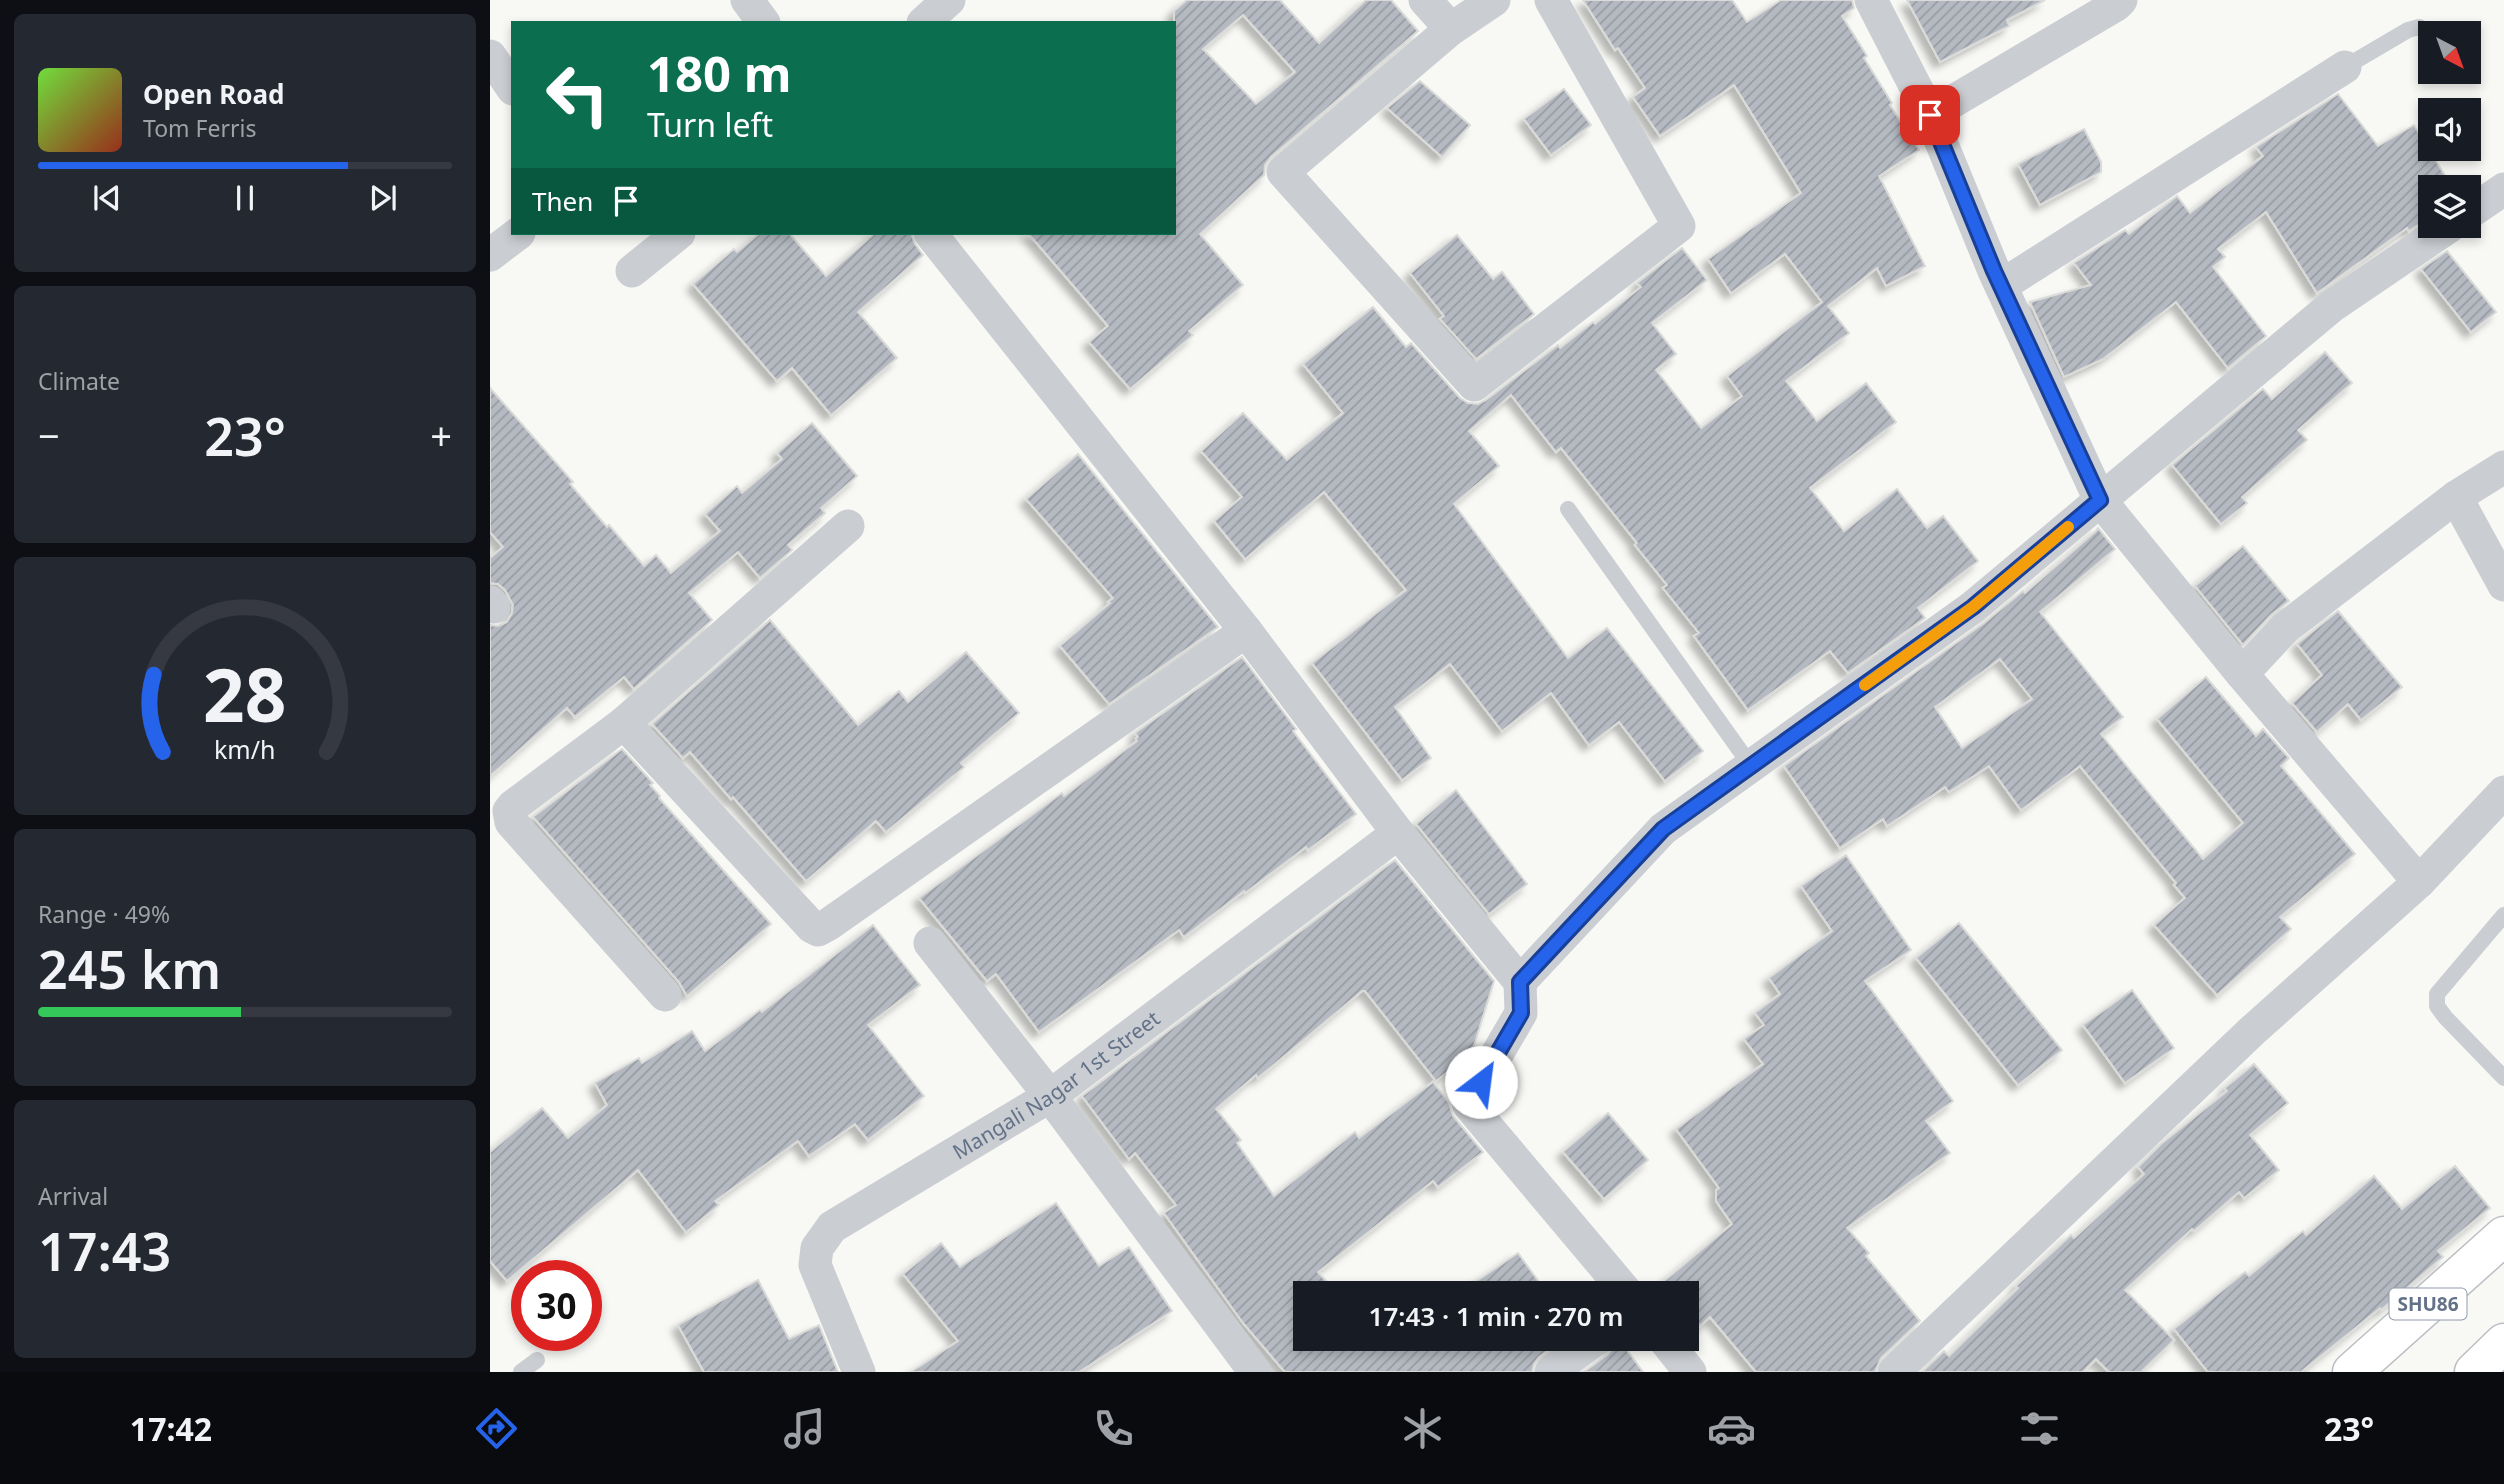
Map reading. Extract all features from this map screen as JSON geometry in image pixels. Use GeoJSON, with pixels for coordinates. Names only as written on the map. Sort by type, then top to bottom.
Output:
{"type":"FeatureCollection","features":[{"type":"Feature","properties":{"kind":"main road","name":"SHU86"},"geometry":{"type":"LineString","coordinates":[[2352,1372],[2504,1236]]}},
{"type":"Feature","properties":{"kind":"main road"},"geometry":{"type":"LineString","coordinates":[[2474,1372],[2504,1343]]}},
{"type":"Feature","properties":{"kind":"street"},"geometry":{"type":"LineString","coordinates":[[747,0],[763,21]]}},
{"type":"Feature","properties":{"kind":"street"},"geometry":{"type":"LineString","coordinates":[[925,21],[949,0]]}},
{"type":"Feature","properties":{"kind":"street"},"geometry":{"type":"LineString","coordinates":[[1424,0],[1451,29]]}},
{"type":"Feature","properties":{"kind":"street"},"geometry":{"type":"LineString","coordinates":[[1494,0],[1451,29],[1283,172],[1474,385],[1679,226],[1551,0]]}},
{"type":"Feature","properties":{"kind":"street"},"geometry":{"type":"LineString","coordinates":[[1871,0],[1930,115],[2001,286],[2100,500],[2242,674],[2419,881]]}},
{"type":"Feature","properties":{"kind":"street"},"geometry":{"type":"LineString","coordinates":[[1930,115],[2121,0]]}},
{"type":"Feature","properties":{"kind":"street"},"geometry":{"type":"LineString","coordinates":[[490,56],[511,86]]}},
{"type":"Feature","properties":{"kind":"street"},"geometry":{"type":"LineString","coordinates":[[2001,286],[2345,67]]}},
{"type":"Feature","properties":{"kind":"street"},"geometry":{"type":"LineString","coordinates":[[2481,205],[2504,189]]}},
{"type":"Feature","properties":{"kind":"street"},"geometry":{"type":"LineString","coordinates":[[490,255],[516,235]]}},
{"type":"Feature","properties":{"kind":"street"},"geometry":{"type":"LineString","coordinates":[[632,271],[677,235]]}},
{"type":"Feature","properties":{"kind":"street"},"geometry":{"type":"LineString","coordinates":[[932,235],[1246,631],[1398,833],[1520,982],[1521,1013],[1468,1104],[1617,1281]]}},
{"type":"Feature","properties":{"kind":"street"},"geometry":{"type":"LineString","coordinates":[[1520,982],[1663,829],[1973,607],[2332,306],[2432,238]]}},
{"type":"Feature","properties":{"kind":"street"},"geometry":{"type":"LineString","coordinates":[[2242,674],[2285,628],[2456,497],[2504,467]]}},
{"type":"Feature","properties":{"kind":"street"},"geometry":{"type":"LineString","coordinates":[[2456,497],[2504,585]]}},
{"type":"Feature","properties":{"kind":"street"},"geometry":{"type":"LineString","coordinates":[[665,996],[509,817],[513,806],[624,723],[848,526]]}},
{"type":"Feature","properties":{"kind":"street"},"geometry":{"type":"LineString","coordinates":[[624,723],[812,927],[818,930],[1246,631]]}},
{"type":"Feature","properties":{"kind":"street"},"geometry":{"type":"LineString","coordinates":[[1894,1372],[2252,1031],[2419,881],[2504,792]]}},
{"type":"Feature","properties":{"kind":"street","name":"Mangali Nagar 1st Street"},"geometry":{"type":"LineString","coordinates":[[859,1372],[814,1265],[817,1248],[832,1227],[1050,1096],[1398,833]]}},
{"type":"Feature","properties":{"kind":"street"},"geometry":{"type":"LineString","coordinates":[[929,943],[1050,1096],[1255,1372]]}},
{"type":"Feature","properties":{"kind":"street"},"geometry":{"type":"LineString","coordinates":[[1551,1372],[1580,1351]]}},
{"type":"Feature","properties":{"kind":"street"},"geometry":{"type":"LineString","coordinates":[[1673,1351],[1690,1372]]}},
{"type":"Feature","properties":{"kind":"lane"},"geometry":{"type":"LineString","coordinates":[[2345,67],[2408,30],[2418,27]]}},
{"type":"Feature","properties":{"kind":"lane"},"geometry":{"type":"LineString","coordinates":[[1568,509],[1751,766]]}},
{"type":"Feature","properties":{"kind":"lane"},"geometry":{"type":"LineString","coordinates":[[2504,915],[2437,994],[2437,1006],[2504,1078]]}},
{"type":"Feature","properties":{"kind":"lane"},"geometry":{"type":"LineString","coordinates":[[521,1372],[537,1360]]}},
{"type":"Feature","properties":{"kind":"building"},"geometry":{"type":"Polygon","coordinates":[[[1187,0],[1280,0],[1319,43],[1366,0],[1391,0],[1418,31],[1271,157],[1265,165],[1264,175],[1200,234],[1243,285],[1189,331],[1193,335],[1130,389],[1089,342],[1108,326],[1030,235],[1176,235],[1174,11],[1187,0]],[[1243,15],[1203,49],[1256,104],[1295,72],[1243,15]]]}},
{"type":"Feature","properties":{"kind":"building"},"geometry":{"type":"Polygon","coordinates":[[[1583,0],[1732,0],[1747,22],[1781,0],[1852,0],[1854,8],[1842,16],[1867,56],[1864,58],[1892,103],[1890,105],[1919,150],[1879,176],[1925,266],[1886,286],[1877,268],[1828,306],[1849,333],[1786,381],[1817,421],[1866,383],[1896,422],[1810,488],[1844,531],[1897,489],[1927,528],[1943,516],[1978,561],[1918,608],[1925,618],[1848,673],[1830,651],[1748,710],[1694,636],[1699,633],[1663,588],[1667,585],[1635,545],[1637,543],[1561,448],[1556,452],[1511,395],[1469,431],[1499,466],[1454,504],[1568,658],[1607,628],[1703,751],[1665,781],[1619,722],[1589,745],[1551,693],[1502,731],[1450,664],[1395,707],[1431,758],[1402,780],[1312,663],[1406,590],[1324,492],[1245,559],[1214,521],[1242,497],[1201,451],[1243,413],[1287,460],[1343,413],[1303,364],[1373,307],[1406,347],[1411,343],[1460,398],[1468,403],[1478,404],[1558,345],[1560,348],[1593,322],[1595,324],[1641,287],[1637,283],[1682,248],[1707,280],[1652,323],[1676,354],[1656,370],[1701,428],[1742,396],[1727,376],[1822,302],[1785,254],[1731,293],[1708,259],[1801,193],[1734,85],[1660,136],[1633,97],[1645,88],[1618,48],[1615,50],[1583,0]]]}},
{"type":"Feature","properties":{"kind":"building"},"geometry":{"type":"Polygon","coordinates":[[[1907,0],[2045,0],[2007,20],[2009,26],[1940,62],[1907,0]]]}},
{"type":"Feature","properties":{"kind":"building"},"geometry":{"type":"Polygon","coordinates":[[[1420,81],[1470,125],[1442,157],[1387,108],[1420,81]]]}},
{"type":"Feature","properties":{"kind":"building"},"geometry":{"type":"Polygon","coordinates":[[[1564,89],[1591,125],[1551,155],[1524,119],[1564,89]]]}},
{"type":"Feature","properties":{"kind":"building"},"geometry":{"type":"Polygon","coordinates":[[[2338,94],[2378,146],[2414,125],[2418,132],[2418,161],[2436,161],[2445,175],[2418,175],[2418,225],[2409,231],[2407,228],[2317,293],[2266,212],[2218,249],[2225,257],[2213,267],[2266,336],[2228,368],[2176,302],[2103,359],[2064,377],[2030,302],[2091,285],[2074,263],[2125,230],[2129,234],[2177,196],[2190,213],[2263,156],[2256,147],[2338,94]]]}},
{"type":"Feature","properties":{"kind":"building"},"geometry":{"type":"Polygon","coordinates":[[[2084,129],[2101,162],[2101,172],[2040,205],[2018,164],[2084,129]]]}},
{"type":"Feature","properties":{"kind":"building"},"geometry":{"type":"Polygon","coordinates":[[[758,235],[791,235],[826,276],[873,235],[912,235],[923,255],[858,312],[897,358],[831,415],[792,368],[777,381],[693,284],[734,249],[737,252],[758,235]]]}},
{"type":"Feature","properties":{"kind":"building"},"geometry":{"type":"Polygon","coordinates":[[[1457,235],[1493,279],[1502,272],[1534,314],[1476,359],[1440,319],[1444,316],[1410,273],[1457,235]]]}},
{"type":"Feature","properties":{"kind":"building"},"geometry":{"type":"Polygon","coordinates":[[[2447,251],[2496,312],[2471,332],[2421,269],[2447,251]]]}},
{"type":"Feature","properties":{"kind":"building"},"geometry":{"type":"Polygon","coordinates":[[[2325,352],[2352,383],[2298,430],[2307,440],[2242,497],[2247,503],[2221,524],[2172,465],[2263,389],[2272,399],[2325,352]]]}},
{"type":"Feature","properties":{"kind":"building"},"geometry":{"type":"Polygon","coordinates":[[[490,388],[573,482],[570,484],[607,527],[609,525],[644,566],[656,555],[671,573],[720,531],[705,514],[737,486],[742,493],[782,459],[777,453],[812,423],[857,476],[821,508],[825,513],[788,545],[792,550],[760,578],[738,552],[689,593],[712,620],[634,689],[624,677],[575,717],[567,708],[490,776],[490,625],[498,626],[507,622],[513,605],[505,590],[498,584],[490,583],[490,558],[503,547],[490,532],[490,388]]]}},
{"type":"Feature","properties":{"kind":"building"},"geometry":{"type":"Polygon","coordinates":[[[1078,454],[1218,627],[1109,704],[1060,646],[1113,598],[1026,499],[1078,454]]]}},
{"type":"Feature","properties":{"kind":"building"},"geometry":{"type":"Polygon","coordinates":[[[2098,528],[2115,549],[2040,612],[2123,717],[2101,734],[2125,764],[2203,859],[2243,823],[2157,719],[2206,677],[2256,736],[2263,729],[2289,758],[2281,766],[2355,854],[2280,917],[2291,929],[2217,995],[2154,925],[2185,898],[2174,885],[2176,883],[2080,766],[2021,810],[1989,766],[1949,792],[1945,787],[1887,826],[1883,819],[1840,848],[1784,766],[1984,623],[2023,591],[2025,593],[2098,528]],[[2000,659],[1935,707],[1962,748],[2032,699],[2000,659]]]}},
{"type":"Feature","properties":{"kind":"building"},"geometry":{"type":"Polygon","coordinates":[[[2243,546],[2289,601],[2271,615],[2243,645],[2195,586],[2243,546]]]}},
{"type":"Feature","properties":{"kind":"building"},"geometry":{"type":"Polygon","coordinates":[[[2338,611],[2402,687],[2361,720],[2348,704],[2317,732],[2292,703],[2322,675],[2297,644],[2338,611]]]}},
{"type":"Feature","properties":{"kind":"building"},"geometry":{"type":"Polygon","coordinates":[[[770,620],[858,725],[899,691],[908,702],[966,652],[1019,713],[961,763],[964,767],[886,832],[876,821],[806,881],[690,752],[683,758],[652,724],[770,620]]]}},
{"type":"Feature","properties":{"kind":"building"},"geometry":{"type":"Polygon","coordinates":[[[1242,657],[1296,729],[1293,731],[1356,814],[1308,850],[1306,847],[1245,893],[1244,891],[1184,937],[1179,930],[1039,1032],[996,974],[987,981],[919,898],[1062,793],[1064,796],[1137,741],[1135,733],[1242,657]]]}},
{"type":"Feature","properties":{"kind":"building"},"geometry":{"type":"Polygon","coordinates":[[[622,749],[653,783],[650,785],[659,798],[771,924],[687,996],[679,982],[533,817],[622,749]]]}},
{"type":"Feature","properties":{"kind":"building"},"geometry":{"type":"Polygon","coordinates":[[[1456,790],[1527,884],[1489,914],[1416,824],[1456,790]]]}},
{"type":"Feature","properties":{"kind":"building"},"geometry":{"type":"Polygon","coordinates":[[[1846,855],[1911,950],[1865,981],[1953,1101],[1926,1121],[1950,1153],[1847,1228],[1869,1253],[1866,1256],[1920,1321],[1881,1358],[1875,1372],[1756,1372],[1710,1317],[1699,1325],[1699,1281],[1664,1281],[1732,1224],[1716,1201],[1716,1190],[1719,1188],[1676,1129],[1763,1064],[1744,1039],[1764,1025],[1755,1013],[1780,994],[1769,978],[1832,931],[1801,886],[1846,855]]]}},
{"type":"Feature","properties":{"kind":"building"},"geometry":{"type":"Polygon","coordinates":[[[1395,860],[1494,981],[1472,1052],[1436,1081],[1365,991],[1362,991],[1258,1078],[1256,1075],[1216,1109],[1241,1140],[1237,1143],[1274,1196],[1355,1132],[1359,1138],[1433,1082],[1449,1103],[1453,1116],[1483,1152],[1438,1187],[1433,1181],[1318,1272],[1326,1281],[1293,1281],[1293,1351],[1547,1351],[1539,1357],[1532,1372],[1285,1372],[1243,1323],[1164,1213],[1176,1205],[1135,1153],[1129,1159],[1082,1096],[1395,860]]]}},
{"type":"Feature","properties":{"kind":"building"},"geometry":{"type":"Polygon","coordinates":[[[1959,923],[2062,1050],[2018,1085],[1916,958],[1959,923]]]}},
{"type":"Feature","properties":{"kind":"building"},"geometry":{"type":"Polygon","coordinates":[[[873,925],[920,985],[868,1025],[924,1096],[868,1140],[855,1124],[809,1156],[798,1141],[715,1201],[719,1205],[686,1232],[638,1170],[532,1260],[511,1260],[511,1278],[507,1281],[490,1261],[490,1152],[542,1108],[568,1138],[607,1105],[595,1083],[639,1058],[642,1063],[692,1031],[705,1051],[760,1010],[762,1012],[873,925]]]}},
{"type":"Feature","properties":{"kind":"building"},"geometry":{"type":"Polygon","coordinates":[[[2132,990],[2174,1048],[2125,1083],[2083,1025],[2132,990]]]}},
{"type":"Feature","properties":{"kind":"building"},"geometry":{"type":"Polygon","coordinates":[[[2254,1064],[2288,1103],[2250,1135],[2279,1170],[2244,1198],[2239,1192],[2194,1231],[2192,1229],[2125,1290],[2174,1340],[2141,1372],[2109,1372],[2096,1359],[2083,1372],[1922,1372],[1944,1351],[1949,1356],[2018,1288],[2016,1286],[2071,1235],[2074,1238],[2144,1174],[2138,1167],[2161,1144],[2227,1091],[2225,1088],[2254,1064]]]}},
{"type":"Feature","properties":{"kind":"building"},"geometry":{"type":"Polygon","coordinates":[[[1608,1113],[1648,1160],[1604,1199],[1563,1152],[1608,1113]]]}},
{"type":"Feature","properties":{"kind":"building"},"geometry":{"type":"Polygon","coordinates":[[[2455,1166],[2490,1208],[2438,1251],[2443,1257],[2381,1310],[2380,1308],[2301,1372],[2208,1372],[2174,1329],[2245,1272],[2249,1276],[2303,1231],[2306,1235],[2374,1176],[2402,1209],[2455,1166]]]}},
{"type":"Feature","properties":{"kind":"building"},"geometry":{"type":"Polygon","coordinates":[[[1056,1203],[1099,1266],[1129,1247],[1172,1311],[1079,1372],[911,1372],[958,1341],[903,1274],[941,1243],[960,1267],[1056,1203]]]}},
{"type":"Feature","properties":{"kind":"building"},"geometry":{"type":"Polygon","coordinates":[[[1518,1253],[1538,1281],[1477,1281],[1518,1253]]]}},
{"type":"Feature","properties":{"kind":"building"},"geometry":{"type":"Polygon","coordinates":[[[758,1280],[789,1339],[819,1325],[838,1372],[704,1372],[678,1325],[758,1280]]]}},
{"type":"Feature","properties":{"kind":"building"},"geometry":{"type":"Polygon","coordinates":[[[1610,1351],[1628,1351],[1643,1372],[1584,1372],[1610,1351]]]}},
{"type":"Feature","properties":{"kind":"slow traffic"},"geometry":{"type":"LineString","coordinates":[[1865,685],[1973,607],[2068,527]]}},
{"type":"Feature","properties":{"kind":"route"},"geometry":{"type":"LineString","coordinates":[[1481,1082],[1521,1013],[1520,982],[1663,829],[1973,607],[2100,500],[1994,271],[1930,115]]}}]}
